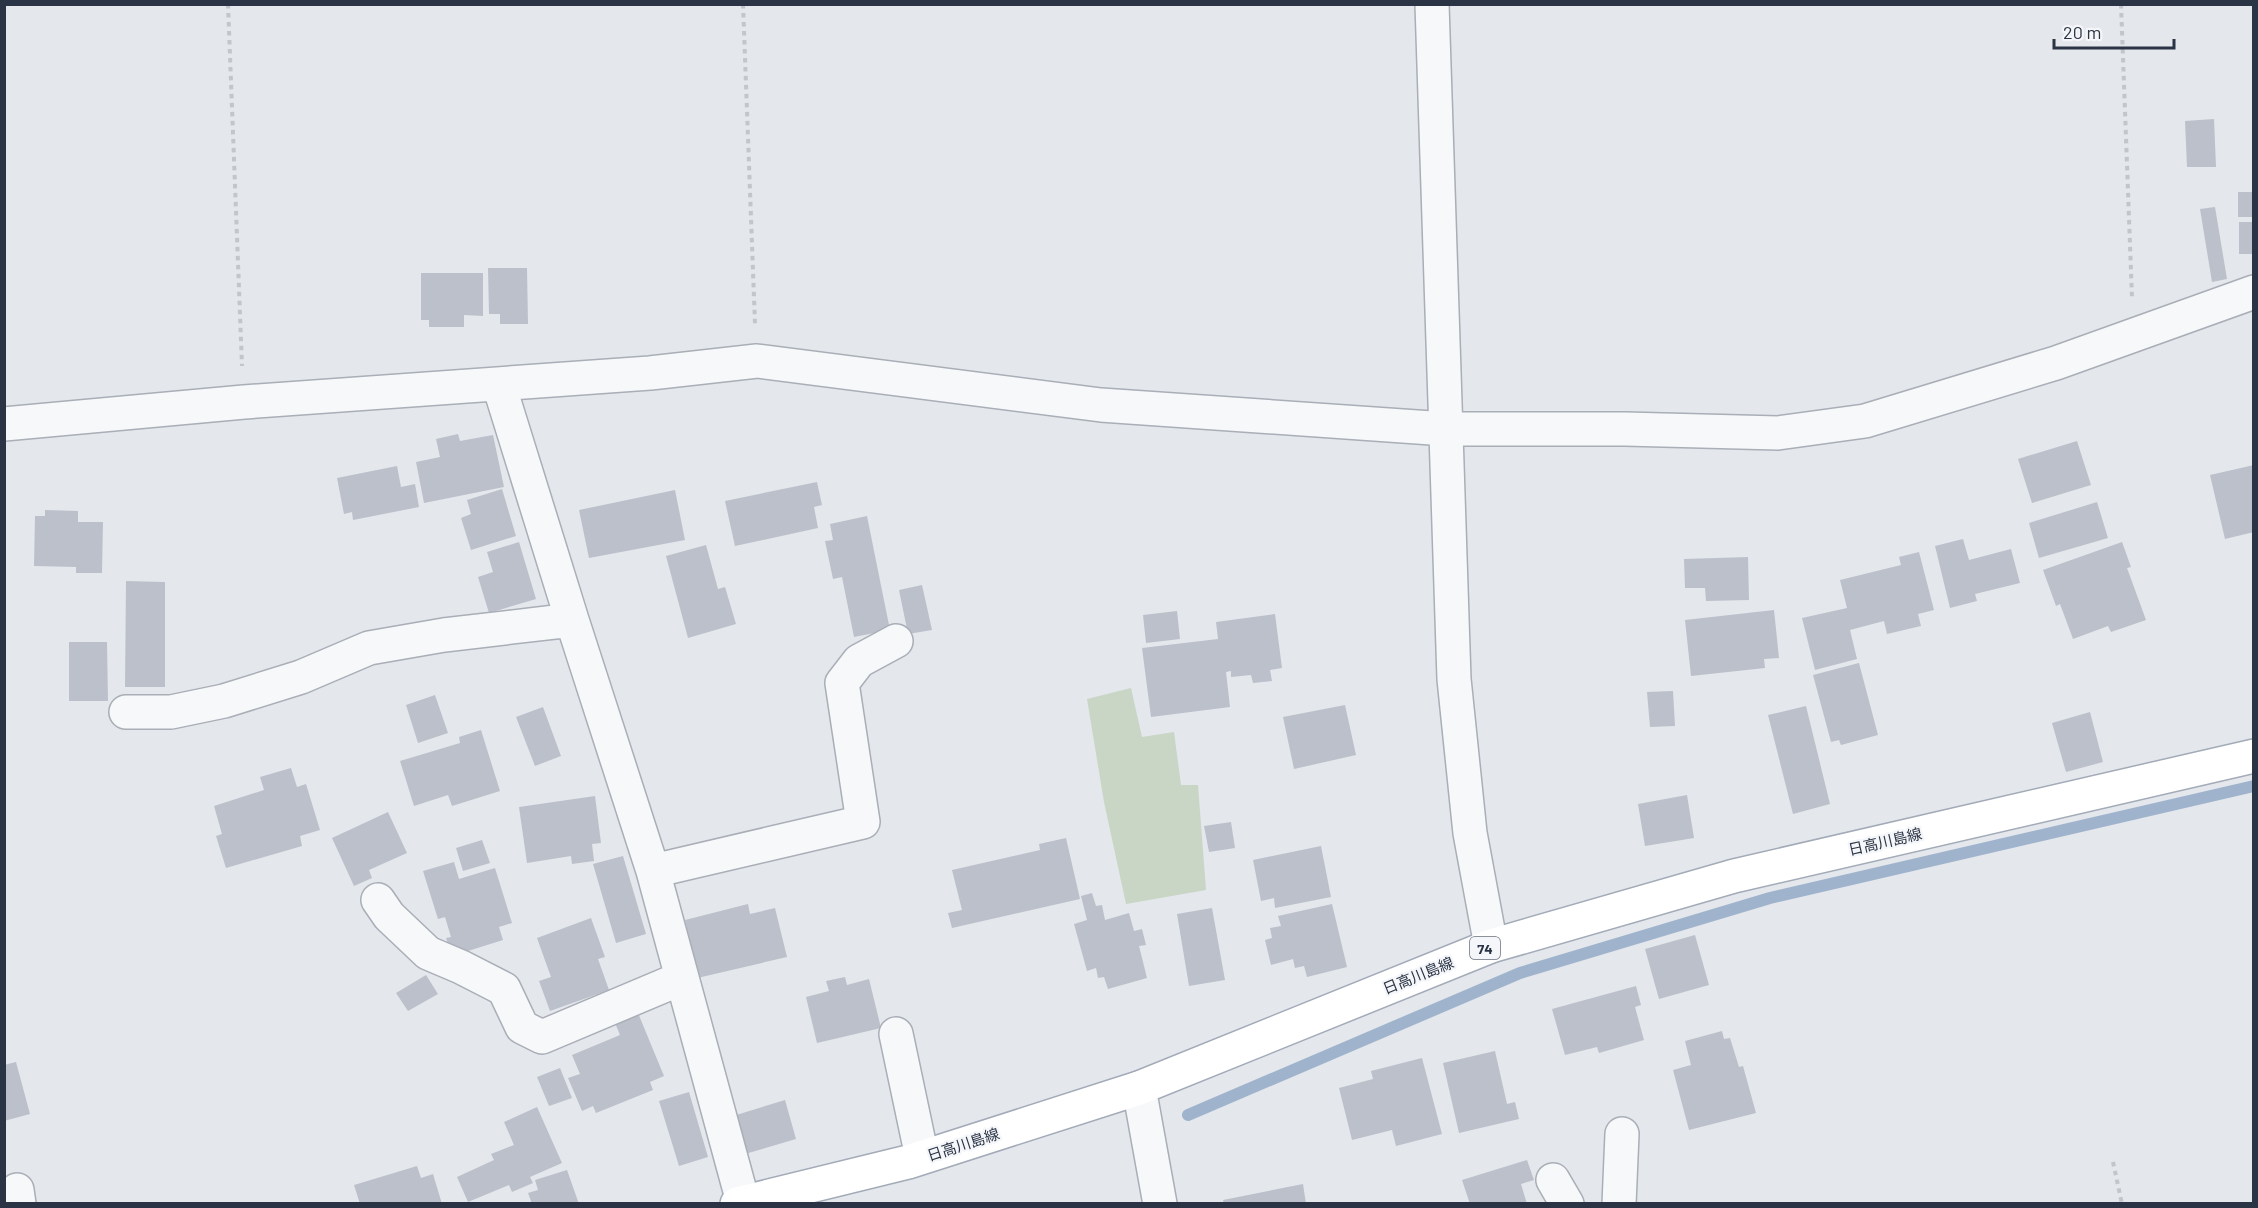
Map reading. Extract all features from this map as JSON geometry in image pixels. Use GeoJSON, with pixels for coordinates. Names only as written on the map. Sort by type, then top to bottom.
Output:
{"type":"FeatureCollection","features":[{"type":"Feature","properties":{"kind":"main road","name":"日高川島線"},"geometry":{"type":"LineString","coordinates":[[740,1203],[922,1157],[1138,1088],[1491,946],[1734,876],[2253,756]]}},
{"type":"Feature","properties":{"kind":"street"},"geometry":{"type":"LineString","coordinates":[[1432,4],[1454,679],[1470,833],[1491,946]]}},
{"type":"Feature","properties":{"kind":"street"},"geometry":{"type":"LineString","coordinates":[[4,424],[244,402],[650,373],[757,360],[1101,405],[1446,429],[1624,429],[1778,433],[1864,421],[2056,363],[2253,292]]}},
{"type":"Feature","properties":{"kind":"street"},"geometry":{"type":"LineString","coordinates":[[499,385],[653,871],[740,1203]]}},
{"type":"Feature","properties":{"kind":"street"},"geometry":{"type":"LineString","coordinates":[[126,712],[171,712],[224,701],[301,676],[369,648],[444,635],[572,620]]}},
{"type":"Feature","properties":{"kind":"street"},"geometry":{"type":"LineString","coordinates":[[653,871],[863,822],[842,683],[859,661],[896,641]]}},
{"type":"Feature","properties":{"kind":"street"},"geometry":{"type":"LineString","coordinates":[[378,900],[389,916],[428,953],[504,989],[522,1027],[542,1037],[682,978]]}},
{"type":"Feature","properties":{"kind":"street"},"geometry":{"type":"LineString","coordinates":[[896,1034],[922,1157]]}},
{"type":"Feature","properties":{"kind":"street"},"geometry":{"type":"LineString","coordinates":[[1138,1088],[1160,1203]]}},
{"type":"Feature","properties":{"kind":"street"},"geometry":{"type":"LineString","coordinates":[[1619,1203],[1622,1134]]}},
{"type":"Feature","properties":{"kind":"path"},"geometry":{"type":"LineString","coordinates":[[228,4],[244,402]]}},
{"type":"Feature","properties":{"kind":"path"},"geometry":{"type":"LineString","coordinates":[[742,4],[757,360]]}},
{"type":"Feature","properties":{"kind":"path"},"geometry":{"type":"LineString","coordinates":[[2121,4],[2134,335]]}},
{"type":"Feature","properties":{"kind":"path"},"geometry":{"type":"LineString","coordinates":[[2113,1162],[2122,1203]]}},
{"type":"Feature","properties":{"kind":"green space"},"geometry":{"type":"Polygon","coordinates":[[[1131,688],[1142,737],[1174,732],[1181,785],[1198,785],[1206,890],[1126,904],[1104,802],[1087,699],[1131,688]]]}},
{"type":"Feature","properties":{"kind":"building"},"geometry":{"type":"Polygon","coordinates":[[[2214,119],[2216,167],[2187,167],[2185,121],[2214,119]]]}},
{"type":"Feature","properties":{"kind":"building"},"geometry":{"type":"Polygon","coordinates":[[[2238,192],[2254,192],[2254,217],[2238,217],[2238,192]]]}},
{"type":"Feature","properties":{"kind":"building"},"geometry":{"type":"Polygon","coordinates":[[[2215,207],[2227,279],[2212,282],[2200,209],[2215,207]]]}},
{"type":"Feature","properties":{"kind":"building"},"geometry":{"type":"Polygon","coordinates":[[[2239,222],[2254,222],[2254,254],[2239,254],[2239,222]]]}},
{"type":"Feature","properties":{"kind":"building"},"geometry":{"type":"Polygon","coordinates":[[[488,268],[527,268],[528,324],[500,324],[500,314],[489,314],[488,268]]]}},
{"type":"Feature","properties":{"kind":"building"},"geometry":{"type":"Polygon","coordinates":[[[421,273],[483,273],[483,316],[464,315],[464,327],[429,327],[429,320],[421,320],[421,273]]]}},
{"type":"Feature","properties":{"kind":"building"},"geometry":{"type":"Polygon","coordinates":[[[458,434],[460,441],[493,435],[504,487],[424,503],[416,462],[440,457],[436,439],[458,434]]]}},
{"type":"Feature","properties":{"kind":"building"},"geometry":{"type":"Polygon","coordinates":[[[2077,441],[2091,485],[2032,503],[2018,459],[2077,441]]]}},
{"type":"Feature","properties":{"kind":"building"},"geometry":{"type":"Polygon","coordinates":[[[2254,465],[2254,532],[2225,539],[2210,475],[2254,465]]]}},
{"type":"Feature","properties":{"kind":"building"},"geometry":{"type":"Polygon","coordinates":[[[397,466],[401,487],[415,484],[419,507],[353,520],[352,512],[344,514],[337,478],[397,466]]]}},
{"type":"Feature","properties":{"kind":"building"},"geometry":{"type":"Polygon","coordinates":[[[817,482],[822,505],[814,507],[818,528],[735,546],[725,501],[817,482]]]}},
{"type":"Feature","properties":{"kind":"building"},"geometry":{"type":"Polygon","coordinates":[[[502,489],[516,536],[471,550],[461,518],[471,514],[467,500],[502,489]]]}},
{"type":"Feature","properties":{"kind":"building"},"geometry":{"type":"Polygon","coordinates":[[[675,490],[685,540],[589,558],[579,510],[675,490]]]}},
{"type":"Feature","properties":{"kind":"building"},"geometry":{"type":"Polygon","coordinates":[[[2097,502],[2108,538],[2039,558],[2029,523],[2097,502]]]}},
{"type":"Feature","properties":{"kind":"building"},"geometry":{"type":"Polygon","coordinates":[[[45,510],[78,511],[78,522],[103,522],[102,573],[76,573],[76,567],[34,566],[35,516],[45,516],[45,510]]]}},
{"type":"Feature","properties":{"kind":"building"},"geometry":{"type":"Polygon","coordinates":[[[867,516],[890,630],[854,637],[842,577],[833,579],[825,541],[833,540],[830,524],[867,516]]]}},
{"type":"Feature","properties":{"kind":"building"},"geometry":{"type":"Polygon","coordinates":[[[1963,539],[1969,560],[2011,549],[2020,583],[1975,594],[1977,601],[1950,608],[1935,546],[1963,539]]]}},
{"type":"Feature","properties":{"kind":"building"},"geometry":{"type":"Polygon","coordinates":[[[519,542],[536,599],[489,613],[478,577],[493,572],[487,552],[519,542]]]}},
{"type":"Feature","properties":{"kind":"building"},"geometry":{"type":"Polygon","coordinates":[[[2122,542],[2131,567],[2127,568],[2146,620],[2111,632],[2108,626],[2073,639],[2060,604],[2056,606],[2043,570],[2122,542]]]}},
{"type":"Feature","properties":{"kind":"building"},"geometry":{"type":"Polygon","coordinates":[[[706,545],[718,589],[725,587],[736,624],[688,638],[666,556],[706,545]]]}},
{"type":"Feature","properties":{"kind":"building"},"geometry":{"type":"Polygon","coordinates":[[[1919,552],[1934,610],[1918,614],[1921,626],[1887,634],[1884,621],[1850,630],[1857,659],[1815,670],[1802,618],[1847,608],[1840,580],[1901,565],[1899,557],[1919,552]]]}},
{"type":"Feature","properties":{"kind":"building"},"geometry":{"type":"Polygon","coordinates":[[[1748,557],[1749,600],[1706,601],[1705,588],[1685,588],[1684,559],[1748,557]]]}},
{"type":"Feature","properties":{"kind":"building"},"geometry":{"type":"Polygon","coordinates":[[[126,581],[165,582],[165,687],[125,687],[126,581]]]}},
{"type":"Feature","properties":{"kind":"building"},"geometry":{"type":"Polygon","coordinates":[[[922,585],[932,630],[908,634],[899,590],[922,585]]]}},
{"type":"Feature","properties":{"kind":"building"},"geometry":{"type":"Polygon","coordinates":[[[1774,610],[1779,658],[1764,659],[1765,668],[1691,676],[1685,620],[1774,610]]]}},
{"type":"Feature","properties":{"kind":"building"},"geometry":{"type":"Polygon","coordinates":[[[1177,611],[1180,639],[1146,643],[1143,615],[1177,611]]]}},
{"type":"Feature","properties":{"kind":"building"},"geometry":{"type":"Polygon","coordinates":[[[1275,614],[1282,668],[1270,670],[1272,681],[1253,683],[1251,675],[1231,677],[1231,671],[1226,672],[1230,707],[1151,717],[1142,648],[1218,639],[1216,622],[1275,614]]]}},
{"type":"Feature","properties":{"kind":"building"},"geometry":{"type":"Polygon","coordinates":[[[69,642],[107,642],[108,701],[69,701],[69,642]]]}},
{"type":"Feature","properties":{"kind":"building"},"geometry":{"type":"Polygon","coordinates":[[[1859,663],[1878,735],[1841,745],[1839,740],[1831,742],[1813,675],[1859,663]]]}},
{"type":"Feature","properties":{"kind":"building"},"geometry":{"type":"Polygon","coordinates":[[[1673,691],[1675,726],[1650,727],[1647,692],[1673,691]]]}},
{"type":"Feature","properties":{"kind":"building"},"geometry":{"type":"Polygon","coordinates":[[[435,695],[448,733],[418,743],[406,705],[435,695]]]}},
{"type":"Feature","properties":{"kind":"building"},"geometry":{"type":"Polygon","coordinates":[[[1345,705],[1356,755],[1294,769],[1283,717],[1345,705]]]}},
{"type":"Feature","properties":{"kind":"building"},"geometry":{"type":"Polygon","coordinates":[[[1806,706],[1830,804],[1793,814],[1768,715],[1806,706]]]}},
{"type":"Feature","properties":{"kind":"building"},"geometry":{"type":"Polygon","coordinates":[[[543,707],[561,756],[535,766],[516,717],[543,707]]]}},
{"type":"Feature","properties":{"kind":"building"},"geometry":{"type":"Polygon","coordinates":[[[2090,712],[2103,762],[2066,772],[2052,723],[2090,712]]]}},
{"type":"Feature","properties":{"kind":"building"},"geometry":{"type":"Polygon","coordinates":[[[481,730],[500,791],[452,806],[448,795],[414,806],[400,761],[460,743],[459,737],[481,730]]]}},
{"type":"Feature","properties":{"kind":"building"},"geometry":{"type":"Polygon","coordinates":[[[291,768],[297,787],[306,784],[320,830],[300,836],[302,846],[226,868],[216,836],[222,834],[214,806],[264,790],[260,777],[291,768]]]}},
{"type":"Feature","properties":{"kind":"building"},"geometry":{"type":"Polygon","coordinates":[[[1687,795],[1694,838],[1645,846],[1638,804],[1687,795]]]}},
{"type":"Feature","properties":{"kind":"building"},"geometry":{"type":"Polygon","coordinates":[[[595,796],[601,843],[592,844],[594,861],[572,864],[571,856],[527,863],[519,807],[595,796]]]}},
{"type":"Feature","properties":{"kind":"building"},"geometry":{"type":"Polygon","coordinates":[[[388,812],[407,853],[369,870],[372,878],[354,886],[332,838],[388,812]]]}},
{"type":"Feature","properties":{"kind":"building"},"geometry":{"type":"Polygon","coordinates":[[[1231,822],[1235,848],[1209,852],[1204,826],[1231,822]]]}},
{"type":"Feature","properties":{"kind":"building"},"geometry":{"type":"Polygon","coordinates":[[[1066,838],[1080,899],[952,928],[948,913],[962,910],[952,870],[1040,850],[1039,844],[1066,838]]]}},
{"type":"Feature","properties":{"kind":"building"},"geometry":{"type":"Polygon","coordinates":[[[482,840],[490,863],[463,871],[456,848],[482,840]]]}},
{"type":"Feature","properties":{"kind":"building"},"geometry":{"type":"Polygon","coordinates":[[[1321,846],[1331,897],[1275,908],[1274,898],[1261,901],[1253,860],[1321,846]]]}},
{"type":"Feature","properties":{"kind":"building"},"geometry":{"type":"Polygon","coordinates":[[[623,856],[646,934],[616,943],[593,864],[623,856]]]}},
{"type":"Feature","properties":{"kind":"building"},"geometry":{"type":"Polygon","coordinates":[[[454,862],[459,879],[495,868],[512,923],[499,927],[503,940],[452,956],[446,938],[451,937],[445,917],[438,919],[423,871],[454,862]]]}},
{"type":"Feature","properties":{"kind":"building"},"geometry":{"type":"Polygon","coordinates":[[[1092,893],[1096,906],[1102,905],[1105,920],[1129,913],[1134,931],[1142,929],[1146,945],[1139,946],[1147,978],[1108,989],[1104,977],[1098,978],[1096,968],[1087,971],[1074,924],[1087,920],[1081,896],[1092,893]]]}},
{"type":"Feature","properties":{"kind":"building"},"geometry":{"type":"Polygon","coordinates":[[[748,904],[750,914],[775,908],[787,957],[693,979],[687,955],[693,953],[685,920],[748,904]]]}},
{"type":"Feature","properties":{"kind":"building"},"geometry":{"type":"Polygon","coordinates":[[[1332,904],[1347,967],[1307,977],[1304,966],[1295,968],[1293,959],[1271,965],[1265,940],[1272,938],[1270,928],[1281,926],[1278,916],[1332,904]]]}},
{"type":"Feature","properties":{"kind":"building"},"geometry":{"type":"Polygon","coordinates":[[[1212,908],[1225,980],[1189,986],[1177,914],[1212,908]]]}},
{"type":"Feature","properties":{"kind":"building"},"geometry":{"type":"Polygon","coordinates":[[[591,918],[605,957],[598,959],[609,990],[550,1011],[539,981],[551,977],[537,938],[591,918]]]}},
{"type":"Feature","properties":{"kind":"building"},"geometry":{"type":"Polygon","coordinates":[[[1695,935],[1709,985],[1659,999],[1645,949],[1695,935]]]}},
{"type":"Feature","properties":{"kind":"building"},"geometry":{"type":"Polygon","coordinates":[[[426,975],[438,994],[408,1011],[396,993],[426,975]]]}},
{"type":"Feature","properties":{"kind":"building"},"geometry":{"type":"Polygon","coordinates":[[[845,977],[847,985],[869,979],[881,1028],[817,1043],[806,997],[829,991],[826,981],[845,977]]]}},
{"type":"Feature","properties":{"kind":"building"},"geometry":{"type":"Polygon","coordinates":[[[1636,986],[1641,1005],[1635,1007],[1644,1040],[1599,1053],[1597,1047],[1565,1055],[1552,1009],[1636,986]]]}},
{"type":"Feature","properties":{"kind":"building"},"geometry":{"type":"Polygon","coordinates":[[[638,1013],[664,1076],[650,1082],[653,1090],[596,1113],[593,1106],[582,1111],[568,1078],[580,1074],[572,1055],[620,1035],[615,1023],[638,1013]]]}},
{"type":"Feature","properties":{"kind":"building"},"geometry":{"type":"Polygon","coordinates":[[[1722,1031],[1724,1039],[1730,1038],[1739,1067],[1743,1066],[1756,1113],[1689,1130],[1673,1070],[1691,1065],[1685,1041],[1722,1031]]]}},
{"type":"Feature","properties":{"kind":"building"},"geometry":{"type":"Polygon","coordinates":[[[1495,1051],[1507,1104],[1515,1102],[1519,1119],[1459,1133],[1443,1063],[1495,1051]]]}},
{"type":"Feature","properties":{"kind":"building"},"geometry":{"type":"Polygon","coordinates":[[[1422,1058],[1442,1134],[1396,1146],[1392,1130],[1352,1140],[1339,1088],[1373,1079],[1371,1071],[1422,1058]]]}},
{"type":"Feature","properties":{"kind":"building"},"geometry":{"type":"Polygon","coordinates":[[[16,1062],[30,1114],[4,1121],[4,1065],[16,1062]]]}},
{"type":"Feature","properties":{"kind":"building"},"geometry":{"type":"Polygon","coordinates":[[[560,1068],[572,1098],[549,1106],[537,1077],[560,1068]]]}},
{"type":"Feature","properties":{"kind":"building"},"geometry":{"type":"Polygon","coordinates":[[[689,1092],[708,1157],[679,1166],[659,1101],[689,1092]]]}},
{"type":"Feature","properties":{"kind":"building"},"geometry":{"type":"Polygon","coordinates":[[[785,1100],[796,1139],[745,1154],[733,1116],[785,1100]]]}},
{"type":"Feature","properties":{"kind":"building"},"geometry":{"type":"Polygon","coordinates":[[[537,1107],[562,1163],[530,1177],[533,1183],[512,1192],[509,1185],[468,1202],[457,1177],[494,1160],[491,1154],[514,1145],[504,1122],[537,1107]]]}},
{"type":"Feature","properties":{"kind":"building"},"geometry":{"type":"Polygon","coordinates":[[[1527,1160],[1534,1180],[1521,1184],[1527,1204],[1470,1204],[1462,1180],[1527,1160]]]}},
{"type":"Feature","properties":{"kind":"building"},"geometry":{"type":"Polygon","coordinates":[[[417,1166],[421,1178],[433,1174],[442,1204],[360,1204],[354,1185],[417,1166]]]}},
{"type":"Feature","properties":{"kind":"building"},"geometry":{"type":"Polygon","coordinates":[[[567,1170],[579,1204],[532,1204],[528,1193],[538,1190],[535,1180],[567,1170]]]}},
{"type":"Feature","properties":{"kind":"building"},"geometry":{"type":"Polygon","coordinates":[[[1303,1184],[1306,1204],[1224,1204],[1223,1200],[1303,1184]]]}},
{"type":"Feature","properties":{"kind":"waterway"},"geometry":{"type":"LineString","coordinates":[[1188,1115],[1520,973],[1770,898],[2254,786]]}}]}
